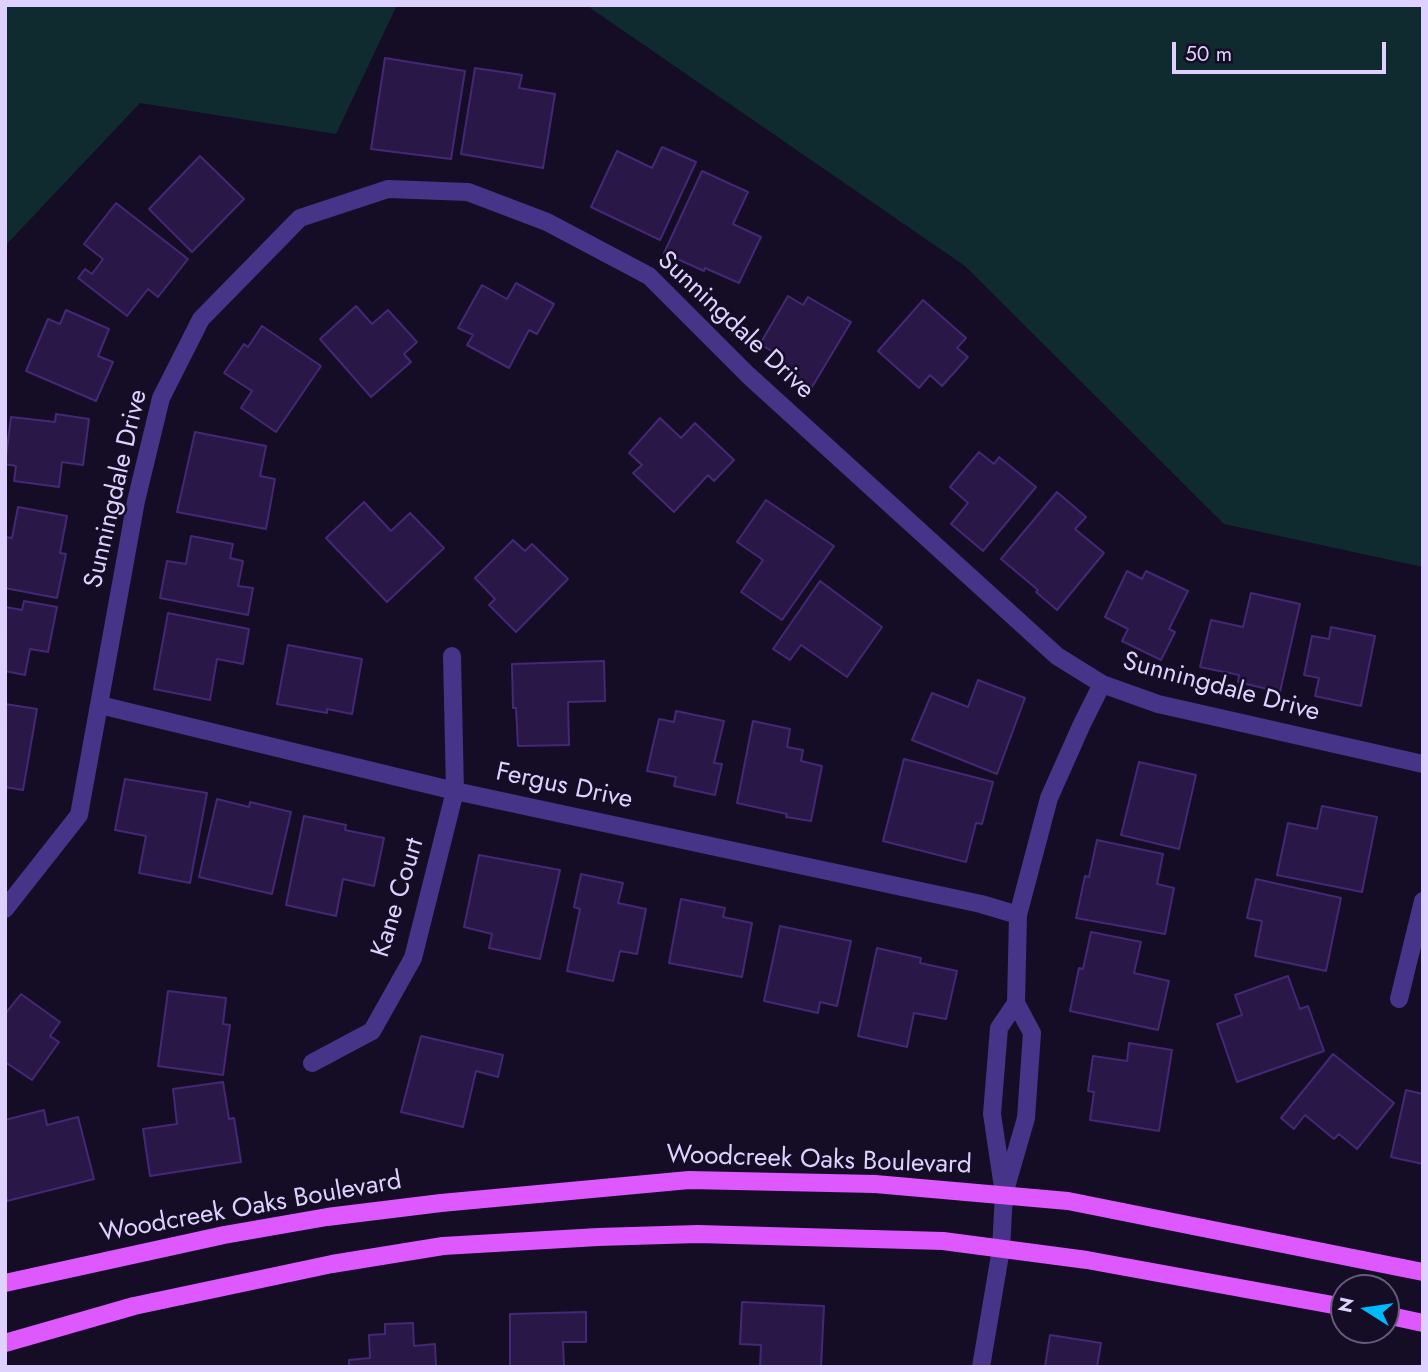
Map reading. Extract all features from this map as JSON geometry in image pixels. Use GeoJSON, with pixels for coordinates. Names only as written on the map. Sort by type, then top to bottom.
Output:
{"type":"FeatureCollection","features":[{"type":"Feature","properties":{"kind":"main road","name":"Woodcreek Oaks Boulevard"},"geometry":{"type":"LineString","coordinates":[[5,1283],[224,1235],[327,1217],[441,1203],[689,1180],[875,1184],[1068,1201],[1423,1272]]}},
{"type":"Feature","properties":{"kind":"main road"},"geometry":{"type":"LineString","coordinates":[[5,1343],[147,1303],[332,1264],[443,1246],[698,1234],[943,1241],[1087,1261],[1330,1304]]}},
{"type":"Feature","properties":{"kind":"main road"},"geometry":{"type":"LineString","coordinates":[[1400,1318],[1423,1323]]}},
{"type":"Feature","properties":{"kind":"street","name":"Sunningdale Drive"},"geometry":{"type":"LineString","coordinates":[[5,909],[79,815],[136,501],[162,398],[201,319],[300,218],[388,189],[468,192],[547,222],[649,276],[748,375],[1040,641],[1057,656],[1102,684],[1158,704],[1423,764]]}},
{"type":"Feature","properties":{"kind":"street","name":"Kane Court"},"geometry":{"type":"LineString","coordinates":[[312,1063],[372,1031],[413,958],[455,791],[452,656]]}},
{"type":"Feature","properties":{"kind":"street"},"geometry":{"type":"LineString","coordinates":[[1004,1194],[1026,1118],[1032,1033],[1017,1003],[1018,915],[1049,798],[1102,684]]}},
{"type":"Feature","properties":{"kind":"street","name":"Fergus Drive"},"geometry":{"type":"LineString","coordinates":[[100,705],[455,791],[967,901],[1018,915]]}},
{"type":"Feature","properties":{"kind":"street"},"geometry":{"type":"LineString","coordinates":[[1399,999],[1423,901]]}},
{"type":"Feature","properties":{"kind":"street"},"geometry":{"type":"LineString","coordinates":[[981,1367],[1001,1249],[1004,1194],[992,1114],[999,1028],[1017,1003]]}},
{"type":"Feature","properties":{"kind":"street"},"geometry":{"type":"LineString","coordinates":[[995,1082],[1028,1084]]}},
{"type":"Feature","properties":{"kind":"green space"},"geometry":{"type":"Polygon","coordinates":[[[5,5],[397,5],[336,134],[140,103],[5,246],[5,5]]]}},
{"type":"Feature","properties":{"kind":"green space"},"geometry":{"type":"Polygon","coordinates":[[[586,5],[1423,5],[1423,567],[1224,524],[965,266],[586,5]]]}},
{"type":"Feature","properties":{"kind":"building"},"geometry":{"type":"Polygon","coordinates":[[[385,58],[465,71],[451,159],[371,149],[385,58]]]}},
{"type":"Feature","properties":{"kind":"building"},"geometry":{"type":"Polygon","coordinates":[[[475,68],[522,75],[519,88],[555,94],[543,168],[461,154],[475,68]]]}},
{"type":"Feature","properties":{"kind":"building"},"geometry":{"type":"Polygon","coordinates":[[[662,147],[696,162],[660,240],[591,207],[617,151],[652,168],[662,147]]]}},
{"type":"Feature","properties":{"kind":"building"},"geometry":{"type":"Polygon","coordinates":[[[200,156],[244,199],[192,252],[149,209],[200,156]]]}},
{"type":"Feature","properties":{"kind":"building"},"geometry":{"type":"Polygon","coordinates":[[[702,171],[748,192],[733,224],[761,237],[739,283],[664,253],[702,171]]]}},
{"type":"Feature","properties":{"kind":"building"},"geometry":{"type":"Polygon","coordinates":[[[116,203],[188,259],[158,297],[148,289],[127,316],[78,278],[85,269],[92,274],[103,259],[84,244],[116,203]]]}},
{"type":"Feature","properties":{"kind":"building"},"geometry":{"type":"Polygon","coordinates":[[[516,283],[554,304],[537,334],[529,330],[509,368],[467,345],[473,335],[458,328],[482,285],[507,299],[516,283]]]}},
{"type":"Feature","properties":{"kind":"building"},"geometry":{"type":"Polygon","coordinates":[[[788,296],[803,305],[808,297],[851,322],[812,387],[778,366],[783,358],[760,344],[788,296]]]}},
{"type":"Feature","properties":{"kind":"building"},"geometry":{"type":"Polygon","coordinates":[[[923,300],[966,338],[957,348],[968,357],[942,386],[930,375],[919,388],[878,351],[923,300]]]}},
{"type":"Feature","properties":{"kind":"building"},"geometry":{"type":"Polygon","coordinates":[[[356,306],[372,324],[388,310],[417,342],[404,354],[411,362],[371,397],[320,339],[356,306]]]}},
{"type":"Feature","properties":{"kind":"building"},"geometry":{"type":"Polygon","coordinates":[[[66,310],[109,329],[98,356],[113,362],[96,401],[26,371],[48,319],[60,324],[66,310]]]}},
{"type":"Feature","properties":{"kind":"building"},"geometry":{"type":"Polygon","coordinates":[[[262,326],[321,366],[276,432],[241,408],[252,391],[224,373],[244,344],[248,347],[262,326]]]}},
{"type":"Feature","properties":{"kind":"building"},"geometry":{"type":"Polygon","coordinates":[[[56,414],[89,419],[83,465],[62,462],[59,487],[14,481],[16,466],[5,464],[11,417],[55,422],[56,414]]]}},
{"type":"Feature","properties":{"kind":"building"},"geometry":{"type":"Polygon","coordinates":[[[660,418],[681,438],[695,423],[734,460],[714,481],[708,475],[674,512],[633,473],[642,465],[629,453],[660,418]]]}},
{"type":"Feature","properties":{"kind":"building"},"geometry":{"type":"Polygon","coordinates":[[[195,432],[266,446],[260,476],[275,479],[266,529],[177,512],[195,432]]]}},
{"type":"Feature","properties":{"kind":"building"},"geometry":{"type":"Polygon","coordinates":[[[979,452],[994,464],[999,457],[1036,487],[983,551],[951,524],[968,503],[950,487],[979,452]]]}},
{"type":"Feature","properties":{"kind":"building"},"geometry":{"type":"Polygon","coordinates":[[[1057,492],[1086,517],[1075,529],[1104,553],[1057,610],[1001,559],[1057,492]]]}},
{"type":"Feature","properties":{"kind":"building"},"geometry":{"type":"Polygon","coordinates":[[[766,500],[834,546],[782,620],[741,592],[763,560],[737,542],[766,500]]]}},
{"type":"Feature","properties":{"kind":"building"},"geometry":{"type":"Polygon","coordinates":[[[364,502],[391,531],[410,513],[444,548],[387,602],[326,538],[364,502]]]}},
{"type":"Feature","properties":{"kind":"building"},"geometry":{"type":"Polygon","coordinates":[[[18,507],[67,516],[60,553],[66,554],[57,598],[5,588],[5,537],[12,538],[18,507]]]}},
{"type":"Feature","properties":{"kind":"building"},"geometry":{"type":"Polygon","coordinates":[[[191,536],[233,544],[230,558],[243,561],[238,586],[253,588],[248,615],[160,598],[167,561],[186,564],[191,536]]]}},
{"type":"Feature","properties":{"kind":"building"},"geometry":{"type":"Polygon","coordinates":[[[513,540],[525,551],[532,544],[568,579],[516,632],[489,605],[495,599],[475,578],[513,540]]]}},
{"type":"Feature","properties":{"kind":"building"},"geometry":{"type":"Polygon","coordinates":[[[1127,571],[1142,579],[1146,571],[1188,591],[1169,629],[1175,632],[1161,660],[1122,641],[1128,629],[1105,617],[1127,571]]]}},
{"type":"Feature","properties":{"kind":"building"},"geometry":{"type":"Polygon","coordinates":[[[820,581],[882,627],[847,677],[801,645],[790,660],[773,649],[820,581]]]}},
{"type":"Feature","properties":{"kind":"building"},"geometry":{"type":"Polygon","coordinates":[[[1251,593],[1300,604],[1280,692],[1238,682],[1239,675],[1200,667],[1211,620],[1243,627],[1251,593]]]}},
{"type":"Feature","properties":{"kind":"building"},"geometry":{"type":"Polygon","coordinates":[[[24,601],[57,607],[48,652],[30,649],[25,675],[5,671],[5,607],[22,610],[24,601]]]}},
{"type":"Feature","properties":{"kind":"building"},"geometry":{"type":"Polygon","coordinates":[[[168,613],[249,629],[243,664],[217,659],[210,700],[154,689],[168,613]]]}},
{"type":"Feature","properties":{"kind":"building"},"geometry":{"type":"Polygon","coordinates":[[[1331,627],[1375,636],[1361,706],[1315,696],[1319,678],[1304,675],[1312,636],[1329,639],[1331,627]]]}},
{"type":"Feature","properties":{"kind":"building"},"geometry":{"type":"Polygon","coordinates":[[[288,645],[362,659],[352,714],[327,709],[327,713],[277,704],[288,645]]]}},
{"type":"Feature","properties":{"kind":"building"},"geometry":{"type":"Polygon","coordinates":[[[604,661],[605,701],[568,702],[569,745],[518,746],[516,708],[513,708],[512,664],[604,661]]]}},
{"type":"Feature","properties":{"kind":"building"},"geometry":{"type":"Polygon","coordinates":[[[978,680],[1025,698],[997,774],[912,740],[932,693],[968,707],[978,680]]]}},
{"type":"Feature","properties":{"kind":"building"},"geometry":{"type":"Polygon","coordinates":[[[5,704],[37,709],[23,790],[5,787],[5,704]]]}},
{"type":"Feature","properties":{"kind":"building"},"geometry":{"type":"Polygon","coordinates":[[[676,711],[724,721],[714,763],[722,764],[715,795],[674,786],[676,777],[647,771],[659,719],[674,722],[676,711]]]}},
{"type":"Feature","properties":{"kind":"building"},"geometry":{"type":"Polygon","coordinates":[[[753,721],[790,729],[787,747],[803,750],[801,761],[822,766],[811,821],[737,803],[753,721]]]}},
{"type":"Feature","properties":{"kind":"building"},"geometry":{"type":"Polygon","coordinates":[[[904,759],[993,782],[982,824],[976,823],[966,862],[883,841],[904,759]]]}},
{"type":"Feature","properties":{"kind":"building"},"geometry":{"type":"Polygon","coordinates":[[[1139,762],[1196,775],[1179,849],[1121,835],[1139,762]]]}},
{"type":"Feature","properties":{"kind":"building"},"geometry":{"type":"Polygon","coordinates":[[[125,779],[207,793],[190,883],[139,873],[146,836],[115,830],[125,779]]]}},
{"type":"Feature","properties":{"kind":"building"},"geometry":{"type":"Polygon","coordinates":[[[217,799],[249,807],[250,802],[291,812],[272,894],[199,877],[217,799]]]}},
{"type":"Feature","properties":{"kind":"building"},"geometry":{"type":"Polygon","coordinates":[[[1322,806],[1377,817],[1362,892],[1277,875],[1288,823],[1317,829],[1322,806]]]}},
{"type":"Feature","properties":{"kind":"building"},"geometry":{"type":"Polygon","coordinates":[[[304,816],[346,825],[345,830],[384,838],[374,886],[343,879],[336,916],[286,905],[304,816]]]}},
{"type":"Feature","properties":{"kind":"building"},"geometry":{"type":"Polygon","coordinates":[[[1097,840],[1163,854],[1157,884],[1174,888],[1165,934],[1076,918],[1085,876],[1089,877],[1097,840]]]}},
{"type":"Feature","properties":{"kind":"building"},"geometry":{"type":"Polygon","coordinates":[[[479,855],[560,870],[540,959],[489,948],[492,934],[464,927],[479,855]]]}},
{"type":"Feature","properties":{"kind":"building"},"geometry":{"type":"Polygon","coordinates":[[[581,874],[623,883],[618,903],[646,909],[637,954],[620,951],[613,981],[567,971],[580,909],[574,907],[581,874]]]}},
{"type":"Feature","properties":{"kind":"building"},"geometry":{"type":"Polygon","coordinates":[[[1256,879],[1341,898],[1326,971],[1255,956],[1262,921],[1247,918],[1256,879]]]}},
{"type":"Feature","properties":{"kind":"building"},"geometry":{"type":"Polygon","coordinates":[[[681,899],[725,908],[723,917],[752,923],[742,977],[669,963],[681,899]]]}},
{"type":"Feature","properties":{"kind":"building"},"geometry":{"type":"Polygon","coordinates":[[[780,926],[851,941],[837,1006],[820,1002],[818,1013],[764,1001],[780,926]]]}},
{"type":"Feature","properties":{"kind":"building"},"geometry":{"type":"Polygon","coordinates":[[[1091,932],[1141,942],[1134,973],[1169,981],[1158,1030],[1070,1011],[1079,968],[1083,969],[1091,932]]]}},
{"type":"Feature","properties":{"kind":"building"},"geometry":{"type":"Polygon","coordinates":[[[877,948],[921,958],[920,963],[957,971],[946,1019],[914,1013],[907,1047],[858,1036],[877,948]]]}},
{"type":"Feature","properties":{"kind":"building"},"geometry":{"type":"Polygon","coordinates":[[[1288,976],[1300,1009],[1308,1006],[1324,1051],[1237,1082],[1217,1024],[1242,1015],[1235,995],[1288,976]]]}},
{"type":"Feature","properties":{"kind":"building"},"geometry":{"type":"Polygon","coordinates":[[[168,991],[226,998],[223,1024],[230,1025],[223,1075],[158,1066],[168,991]]]}},
{"type":"Feature","properties":{"kind":"building"},"geometry":{"type":"Polygon","coordinates":[[[21,994],[60,1022],[50,1036],[59,1042],[32,1080],[5,1062],[5,1014],[21,994]]]}},
{"type":"Feature","properties":{"kind":"building"},"geometry":{"type":"Polygon","coordinates":[[[421,1036],[503,1055],[498,1077],[476,1071],[463,1127],[401,1112],[421,1036]]]}},
{"type":"Feature","properties":{"kind":"building"},"geometry":{"type":"Polygon","coordinates":[[[1129,1043],[1172,1050],[1159,1131],[1090,1120],[1094,1092],[1088,1091],[1093,1056],[1127,1061],[1129,1043]]]}},
{"type":"Feature","properties":{"kind":"building"},"geometry":{"type":"Polygon","coordinates":[[[1333,1054],[1394,1103],[1357,1149],[1339,1134],[1334,1139],[1305,1115],[1294,1129],[1281,1118],[1333,1054]]]}},
{"type":"Feature","properties":{"kind":"building"},"geometry":{"type":"Polygon","coordinates":[[[223,1082],[229,1119],[234,1118],[241,1162],[150,1176],[143,1129],[177,1124],[173,1089],[223,1082]]]}},
{"type":"Feature","properties":{"kind":"building"},"geometry":{"type":"Polygon","coordinates":[[[1406,1090],[1423,1094],[1423,1164],[1391,1157],[1406,1090]]]}},
{"type":"Feature","properties":{"kind":"building"},"geometry":{"type":"Polygon","coordinates":[[[44,1110],[47,1125],[78,1117],[94,1179],[7,1201],[5,1120],[44,1110]]]}},
{"type":"Feature","properties":{"kind":"building"},"geometry":{"type":"Polygon","coordinates":[[[742,1302],[824,1306],[821,1367],[760,1367],[761,1345],[740,1344],[742,1302]]]}},
{"type":"Feature","properties":{"kind":"building"},"geometry":{"type":"Polygon","coordinates":[[[586,1312],[586,1342],[563,1342],[564,1367],[510,1367],[510,1314],[586,1312]]]}},
{"type":"Feature","properties":{"kind":"building"},"geometry":{"type":"Polygon","coordinates":[[[413,1323],[414,1346],[435,1344],[436,1367],[349,1367],[349,1360],[370,1358],[369,1335],[385,1334],[385,1324],[413,1323]]]}},
{"type":"Feature","properties":{"kind":"building"},"geometry":{"type":"Polygon","coordinates":[[[1050,1335],[1101,1343],[1097,1367],[1045,1367],[1050,1335]]]}}]}
